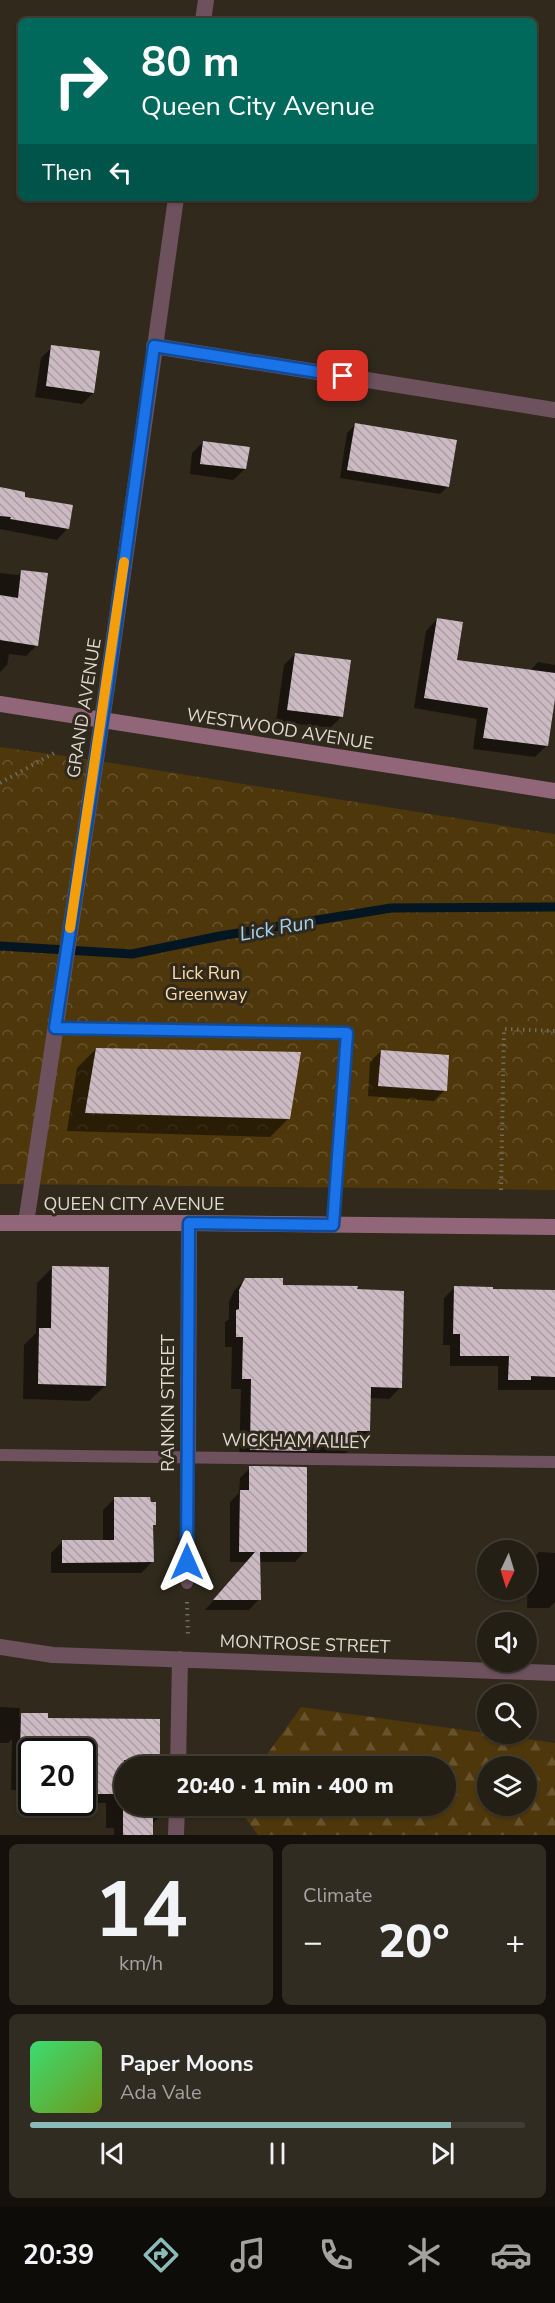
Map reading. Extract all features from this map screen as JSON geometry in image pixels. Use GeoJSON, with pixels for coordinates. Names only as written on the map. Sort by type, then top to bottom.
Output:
{"type":"FeatureCollection","features":[{"type":"Feature","properties":{"kind":"main road","name":"WESTWOOD AVENUE"},"geometry":{"type":"LineString","coordinates":[[0,704],[555,791]]}},
{"type":"Feature","properties":{"kind":"main road","name":"QUEEN CITY AVENUE"},"geometry":{"type":"LineString","coordinates":[[0,1223],[555,1227]]}},
{"type":"Feature","properties":{"kind":"street"},"geometry":{"type":"LineString","coordinates":[[203,18],[206,0]]}},
{"type":"Feature","properties":{"kind":"street","name":"GRAND AVENUE"},"geometry":{"type":"LineString","coordinates":[[26,1223],[102,720],[176,201]]}},
{"type":"Feature","properties":{"kind":"street"},"geometry":{"type":"LineString","coordinates":[[154,346],[555,410]]}},
{"type":"Feature","properties":{"kind":"street","name":"RANKIN STREET"},"geometry":{"type":"LineString","coordinates":[[188,1458],[189,1223]]}},
{"type":"Feature","properties":{"kind":"street","name":"MONTROSE STREET"},"geometry":{"type":"LineString","coordinates":[[0,1647],[53,1654],[555,1673]]}},
{"type":"Feature","properties":{"kind":"street","name":"MONTROSE STREET"},"geometry":{"type":"LineString","coordinates":[[0,1659],[53,1654]]}},
{"type":"Feature","properties":{"kind":"street"},"geometry":{"type":"LineString","coordinates":[[178,1756],[180,1659]]}},
{"type":"Feature","properties":{"kind":"street"},"geometry":{"type":"LineString","coordinates":[[176,1835],[177,1816]]}},
{"type":"Feature","properties":{"kind":"lane"},"geometry":{"type":"LineString","coordinates":[[55,1028],[347,1033],[333,1225]]}},
{"type":"Feature","properties":{"kind":"lane","name":"WICKHAM ALLEY"},"geometry":{"type":"LineString","coordinates":[[0,1455],[555,1462]]}},
{"type":"Feature","properties":{"kind":"lane","name":"RANKIN STREET"},"geometry":{"type":"LineString","coordinates":[[187,1583],[188,1458]]}},
{"type":"Feature","properties":{"kind":"path"},"geometry":{"type":"LineString","coordinates":[[0,783],[56,752]]}},
{"type":"Feature","properties":{"kind":"path"},"geometry":{"type":"LineString","coordinates":[[501,1190],[504,1029],[555,1031]]}},
{"type":"Feature","properties":{"kind":"path"},"geometry":{"type":"LineString","coordinates":[[180,1659],[189,1642],[187,1583]]}},
{"type":"Feature","properties":{"kind":"green space","name":"Lick Run Greenway"},"geometry":{"type":"Polygon","coordinates":[[[0,747],[555,834],[555,1190],[0,1184],[0,747]]]}},
{"type":"Feature","properties":{"kind":"green space"},"geometry":{"type":"Polygon","coordinates":[[[301,1707],[477,1732],[477,1744],[537,1744],[537,1740],[555,1743],[555,1835],[258,1835],[244,1816],[456,1816],[456,1756],[266,1756],[301,1707]]]}},
{"type":"Feature","properties":{"kind":"building"},"geometry":{"type":"Polygon","coordinates":[[[51,345],[100,351],[94,393],[46,386],[51,345]]]}},
{"type":"Feature","properties":{"kind":"building"},"geometry":{"type":"Polygon","coordinates":[[[355,423],[457,440],[449,487],[347,470],[355,423]]]}},
{"type":"Feature","properties":{"kind":"building"},"geometry":{"type":"Polygon","coordinates":[[[203,441],[250,447],[246,469],[200,464],[203,441]]]}},
{"type":"Feature","properties":{"kind":"building"},"geometry":{"type":"Polygon","coordinates":[[[0,487],[25,492],[25,497],[73,505],[69,529],[0,516],[0,487]]]}},
{"type":"Feature","properties":{"kind":"building"},"geometry":{"type":"Polygon","coordinates":[[[21,570],[48,573],[38,646],[0,640],[0,595],[18,598],[21,570]]]}},
{"type":"Feature","properties":{"kind":"building"},"geometry":{"type":"Polygon","coordinates":[[[437,618],[463,622],[457,660],[555,673],[555,699],[548,746],[483,738],[488,708],[424,698],[437,618]]]}},
{"type":"Feature","properties":{"kind":"building"},"geometry":{"type":"Polygon","coordinates":[[[295,653],[351,660],[343,717],[287,710],[295,653]]]}},
{"type":"Feature","properties":{"kind":"building"},"geometry":{"type":"Polygon","coordinates":[[[96,1048],[301,1052],[290,1119],[85,1113],[96,1048]]]}},
{"type":"Feature","properties":{"kind":"building"},"geometry":{"type":"Polygon","coordinates":[[[381,1050],[449,1055],[447,1091],[378,1086],[381,1050]]]}},
{"type":"Feature","properties":{"kind":"building"},"geometry":{"type":"Polygon","coordinates":[[[52,1266],[109,1267],[106,1386],[38,1384],[39,1328],[51,1328],[52,1266]]]}},
{"type":"Feature","properties":{"kind":"building"},"geometry":{"type":"Polygon","coordinates":[[[245,1278],[283,1278],[283,1285],[358,1286],[357,1289],[404,1291],[402,1388],[371,1387],[370,1431],[357,1431],[357,1445],[308,1444],[307,1451],[250,1450],[251,1379],[242,1379],[243,1337],[236,1337],[239,1290],[245,1278]]]}},
{"type":"Feature","properties":{"kind":"building"},"geometry":{"type":"Polygon","coordinates":[[[454,1286],[555,1290],[555,1377],[531,1376],[531,1380],[508,1380],[509,1356],[460,1356],[460,1334],[453,1334],[454,1286]]]}},
{"type":"Feature","properties":{"kind":"building"},"geometry":{"type":"Polygon","coordinates":[[[249,1466],[307,1467],[307,1552],[260,1552],[261,1600],[213,1600],[255,1552],[239,1552],[240,1490],[249,1490],[249,1466]]]}},
{"type":"Feature","properties":{"kind":"building"},"geometry":{"type":"Polygon","coordinates":[[[114,1497],[150,1497],[151,1502],[156,1502],[156,1525],[153,1525],[154,1562],[62,1563],[62,1540],[114,1540],[114,1497]]]}},
{"type":"Feature","properties":{"kind":"building"},"geometry":{"type":"Polygon","coordinates":[[[21,1713],[48,1713],[48,1718],[160,1719],[160,1756],[114,1756],[114,1794],[96,1794],[96,1738],[20,1738],[21,1713]]]}},
{"type":"Feature","properties":{"kind":"building"},"geometry":{"type":"Polygon","coordinates":[[[123,1816],[153,1816],[153,1835],[123,1835],[123,1816]]]}},
{"type":"Feature","properties":{"kind":"waterway","name":"Lick Run"},"geometry":{"type":"LineString","coordinates":[[0,946],[132,954],[220,936],[391,908],[555,907]]}},
{"type":"Feature","properties":{"kind":"slow traffic"},"geometry":{"type":"LineString","coordinates":[[70,928],[124,562]]}},
{"type":"Feature","properties":{"kind":"route"},"geometry":{"type":"LineString","coordinates":[[187,1562],[189,1223],[333,1225],[347,1033],[55,1028],[107,687],[154,346],[343,376]]}}]}
